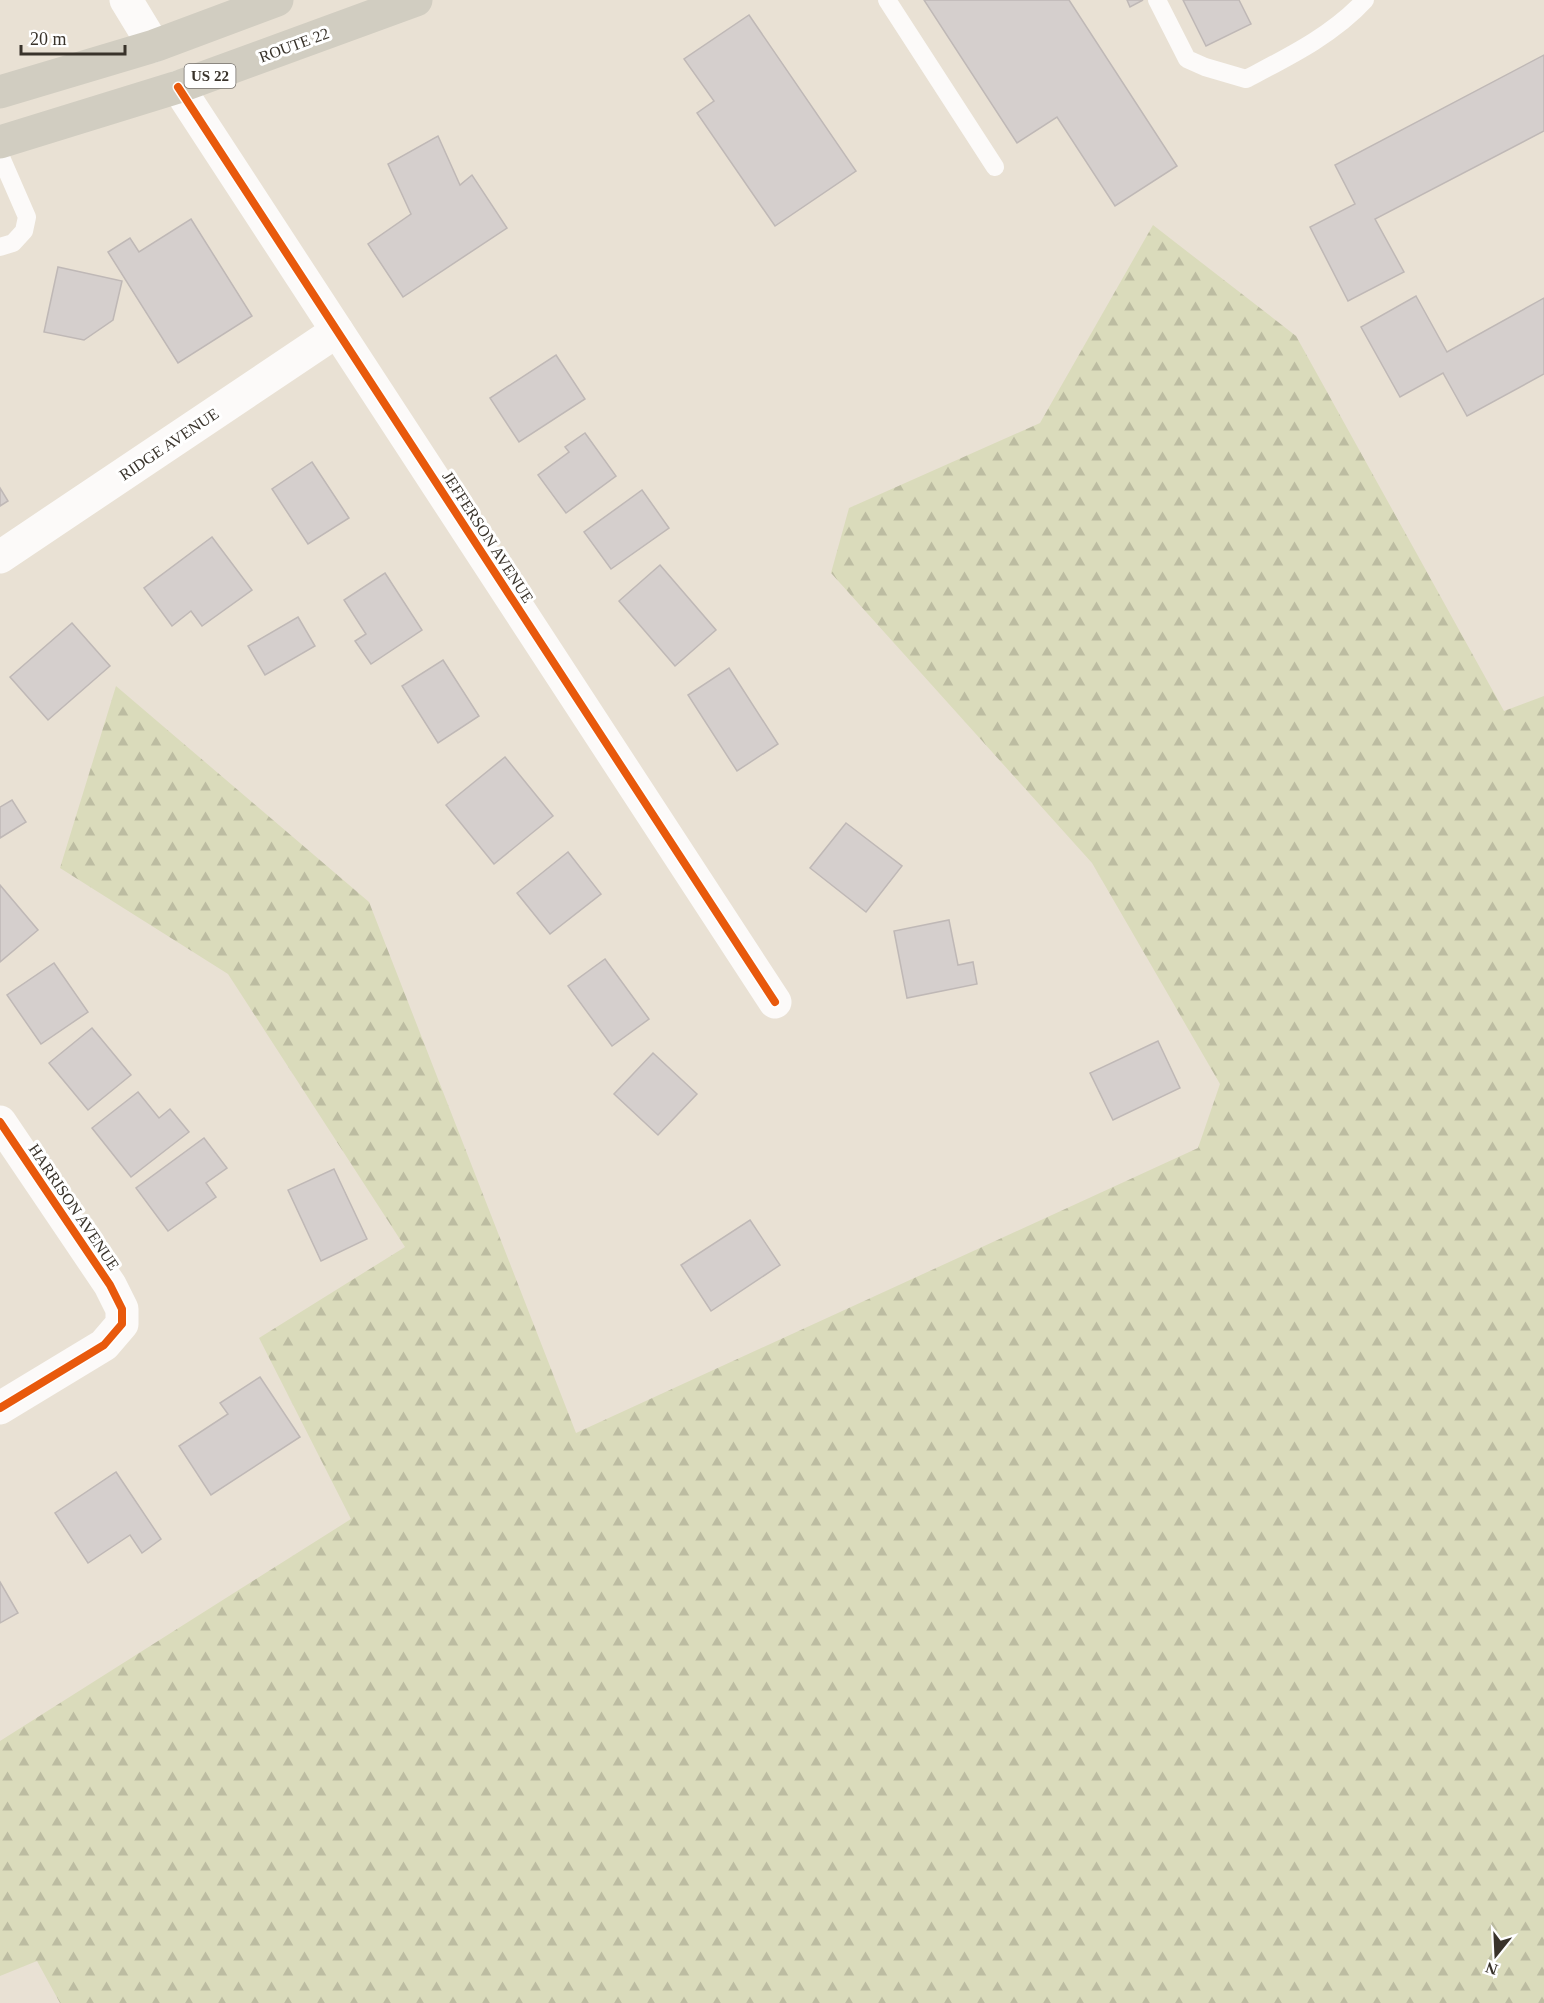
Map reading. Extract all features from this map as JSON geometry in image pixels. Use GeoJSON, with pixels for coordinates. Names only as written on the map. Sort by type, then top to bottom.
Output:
{"type":"FeatureCollection","features":[{"type":"Feature","properties":{"kind":"highway","name":"ROUTE 22"},"geometry":{"type":"LineString","coordinates":[[0,142],[178,87],[416,0]]}},
{"type":"Feature","properties":{"kind":"highway"},"geometry":{"type":"LineString","coordinates":[[0,92],[154,46],[255,3]]}},
{"type":"Feature","properties":{"kind":"street"},"geometry":{"type":"LineString","coordinates":[[126,0],[154,46]]}},
{"type":"Feature","properties":{"kind":"street","name":"JEFFERSON AVENUE"},"geometry":{"type":"LineString","coordinates":[[178,87],[775,1002]]}},
{"type":"Feature","properties":{"kind":"street","name":"RIDGE AVENUE"},"geometry":{"type":"LineString","coordinates":[[0,557],[337,331]]}},
{"type":"Feature","properties":{"kind":"street","name":"HARRISON AVENUE"},"geometry":{"type":"LineString","coordinates":[[0,1122],[110,1285],[122,1309],[122,1324],[104,1346],[0,1408]]}},
{"type":"Feature","properties":{"kind":"lane"},"geometry":{"type":"LineString","coordinates":[[887,0],[995,167]]}},
{"type":"Feature","properties":{"kind":"lane"},"geometry":{"type":"LineString","coordinates":[[1157,0],[1187,59],[1246,79],[1290,56],[1325,33],[1350,16],[1365,0]]}},
{"type":"Feature","properties":{"kind":"lane"},"geometry":{"type":"LineString","coordinates":[[0,155],[27,217],[24,231],[13,243],[0,247]]}},
{"type":"Feature","properties":{"kind":"green space"},"geometry":{"type":"Polygon","coordinates":[[[1153,225],[1296,336],[1504,711],[1544,696],[1544,2003],[60,2003],[37,1961],[0,1976],[0,1741],[351,1519],[259,1338],[405,1247],[228,974],[60,868],[116,686],[369,902],[576,1433],[1198,1148],[1220,1084],[1092,863],[831,573],[849,508],[1040,423],[1153,225]]]}},
{"type":"Feature","properties":{"kind":"building"},"geometry":{"type":"Polygon","coordinates":[[[924,0],[1069,0],[1177,166],[1115,206],[1057,117],[1017,143],[924,0]]]}},
{"type":"Feature","properties":{"kind":"building"},"geometry":{"type":"Polygon","coordinates":[[[1127,0],[1143,0],[1130,7],[1127,0]]]}},
{"type":"Feature","properties":{"kind":"building"},"geometry":{"type":"Polygon","coordinates":[[[1183,0],[1239,0],[1251,24],[1206,46],[1183,0]]]}},
{"type":"Feature","properties":{"kind":"building"},"geometry":{"type":"Polygon","coordinates":[[[749,15],[856,171],[775,226],[697,113],[714,101],[684,59],[749,15]]]}},
{"type":"Feature","properties":{"kind":"building"},"geometry":{"type":"Polygon","coordinates":[[[1544,55],[1544,131],[1375,219],[1404,272],[1348,301],[1310,227],[1355,204],[1335,165],[1544,55]]]}},
{"type":"Feature","properties":{"kind":"building"},"geometry":{"type":"Polygon","coordinates":[[[438,136],[460,185],[472,175],[507,228],[403,297],[368,244],[411,214],[388,164],[438,136]]]}},
{"type":"Feature","properties":{"kind":"building"},"geometry":{"type":"Polygon","coordinates":[[[191,219],[252,316],[178,363],[108,252],[130,238],[139,252],[191,219]]]}},
{"type":"Feature","properties":{"kind":"building"},"geometry":{"type":"Polygon","coordinates":[[[58,267],[122,281],[113,320],[84,340],[44,332],[58,267]]]}},
{"type":"Feature","properties":{"kind":"building"},"geometry":{"type":"Polygon","coordinates":[[[1416,296],[1447,352],[1544,298],[1544,374],[1467,416],[1443,373],[1400,397],[1361,327],[1416,296]]]}},
{"type":"Feature","properties":{"kind":"building"},"geometry":{"type":"Polygon","coordinates":[[[556,355],[585,399],[519,442],[490,398],[556,355]]]}},
{"type":"Feature","properties":{"kind":"building"},"geometry":{"type":"Polygon","coordinates":[[[585,433],[616,476],[566,513],[538,475],[569,452],[565,447],[585,433]]]}},
{"type":"Feature","properties":{"kind":"building"},"geometry":{"type":"Polygon","coordinates":[[[312,462],[349,518],[308,544],[272,489],[312,462]]]}},
{"type":"Feature","properties":{"kind":"building"},"geometry":{"type":"Polygon","coordinates":[[[0,488],[8,501],[0,506],[0,488]]]}},
{"type":"Feature","properties":{"kind":"building"},"geometry":{"type":"Polygon","coordinates":[[[642,490],[669,528],[611,569],[584,532],[642,490]]]}},
{"type":"Feature","properties":{"kind":"building"},"geometry":{"type":"Polygon","coordinates":[[[212,537],[252,590],[202,626],[191,611],[172,626],[144,588],[212,537]]]}},
{"type":"Feature","properties":{"kind":"building"},"geometry":{"type":"Polygon","coordinates":[[[660,565],[716,630],[675,666],[619,601],[660,565]]]}},
{"type":"Feature","properties":{"kind":"building"},"geometry":{"type":"Polygon","coordinates":[[[385,573],[422,630],[371,664],[355,641],[366,634],[344,600],[385,573]]]}},
{"type":"Feature","properties":{"kind":"building"},"geometry":{"type":"Polygon","coordinates":[[[298,617],[315,646],[265,675],[248,646],[298,617]]]}},
{"type":"Feature","properties":{"kind":"building"},"geometry":{"type":"Polygon","coordinates":[[[72,623],[110,666],[48,720],[10,677],[72,623]]]}},
{"type":"Feature","properties":{"kind":"building"},"geometry":{"type":"Polygon","coordinates":[[[443,660],[479,716],[438,743],[402,686],[443,660]]]}},
{"type":"Feature","properties":{"kind":"building"},"geometry":{"type":"Polygon","coordinates":[[[729,668],[778,744],[737,771],[688,695],[729,668]]]}},
{"type":"Feature","properties":{"kind":"building"},"geometry":{"type":"Polygon","coordinates":[[[505,757],[553,816],[494,864],[446,805],[505,757]]]}},
{"type":"Feature","properties":{"kind":"building"},"geometry":{"type":"Polygon","coordinates":[[[12,800],[26,822],[0,838],[0,807],[12,800]]]}},
{"type":"Feature","properties":{"kind":"building"},"geometry":{"type":"Polygon","coordinates":[[[846,823],[902,866],[866,912],[810,868],[846,823]]]}},
{"type":"Feature","properties":{"kind":"building"},"geometry":{"type":"Polygon","coordinates":[[[568,852],[601,894],[550,934],[517,893],[568,852]]]}},
{"type":"Feature","properties":{"kind":"building"},"geometry":{"type":"Polygon","coordinates":[[[0,885],[38,930],[0,962],[0,885]]]}},
{"type":"Feature","properties":{"kind":"building"},"geometry":{"type":"Polygon","coordinates":[[[949,920],[958,965],[973,962],[977,984],[907,998],[894,931],[949,920]]]}},
{"type":"Feature","properties":{"kind":"building"},"geometry":{"type":"Polygon","coordinates":[[[605,959],[649,1019],[612,1046],[568,986],[605,959]]]}},
{"type":"Feature","properties":{"kind":"building"},"geometry":{"type":"Polygon","coordinates":[[[54,963],[88,1012],[41,1044],[7,995],[54,963]]]}},
{"type":"Feature","properties":{"kind":"building"},"geometry":{"type":"Polygon","coordinates":[[[92,1028],[131,1075],[88,1110],[49,1063],[92,1028]]]}},
{"type":"Feature","properties":{"kind":"building"},"geometry":{"type":"Polygon","coordinates":[[[1158,1041],[1180,1088],[1113,1120],[1090,1073],[1158,1041]]]}},
{"type":"Feature","properties":{"kind":"building"},"geometry":{"type":"Polygon","coordinates":[[[653,1053],[697,1094],[658,1135],[614,1094],[653,1053]]]}},
{"type":"Feature","properties":{"kind":"building"},"geometry":{"type":"Polygon","coordinates":[[[138,1092],[159,1118],[170,1109],[189,1132],[131,1177],[92,1128],[138,1092]]]}},
{"type":"Feature","properties":{"kind":"building"},"geometry":{"type":"Polygon","coordinates":[[[204,1138],[227,1168],[206,1183],[216,1197],[168,1231],[136,1188],[204,1138]]]}},
{"type":"Feature","properties":{"kind":"building"},"geometry":{"type":"Polygon","coordinates":[[[334,1169],[367,1239],[321,1261],[288,1190],[334,1169]]]}},
{"type":"Feature","properties":{"kind":"building"},"geometry":{"type":"Polygon","coordinates":[[[750,1220],[780,1265],[711,1311],[681,1265],[750,1220]]]}},
{"type":"Feature","properties":{"kind":"building"},"geometry":{"type":"Polygon","coordinates":[[[260,1377],[300,1437],[211,1495],[179,1446],[228,1414],[220,1403],[260,1377]]]}},
{"type":"Feature","properties":{"kind":"building"},"geometry":{"type":"Polygon","coordinates":[[[116,1472],[161,1539],[142,1553],[130,1535],[88,1563],[55,1513],[116,1472]]]}},
{"type":"Feature","properties":{"kind":"building"},"geometry":{"type":"Polygon","coordinates":[[[0,1582],[18,1613],[0,1623],[0,1582]]]}},
{"type":"Feature","properties":{"kind":"cycle path"},"geometry":{"type":"LineString","coordinates":[[178,87],[775,1002]]}},
{"type":"Feature","properties":{"kind":"cycle path"},"geometry":{"type":"LineString","coordinates":[[0,1122],[110,1285],[122,1309],[122,1324],[104,1345],[0,1408]]}}]}
